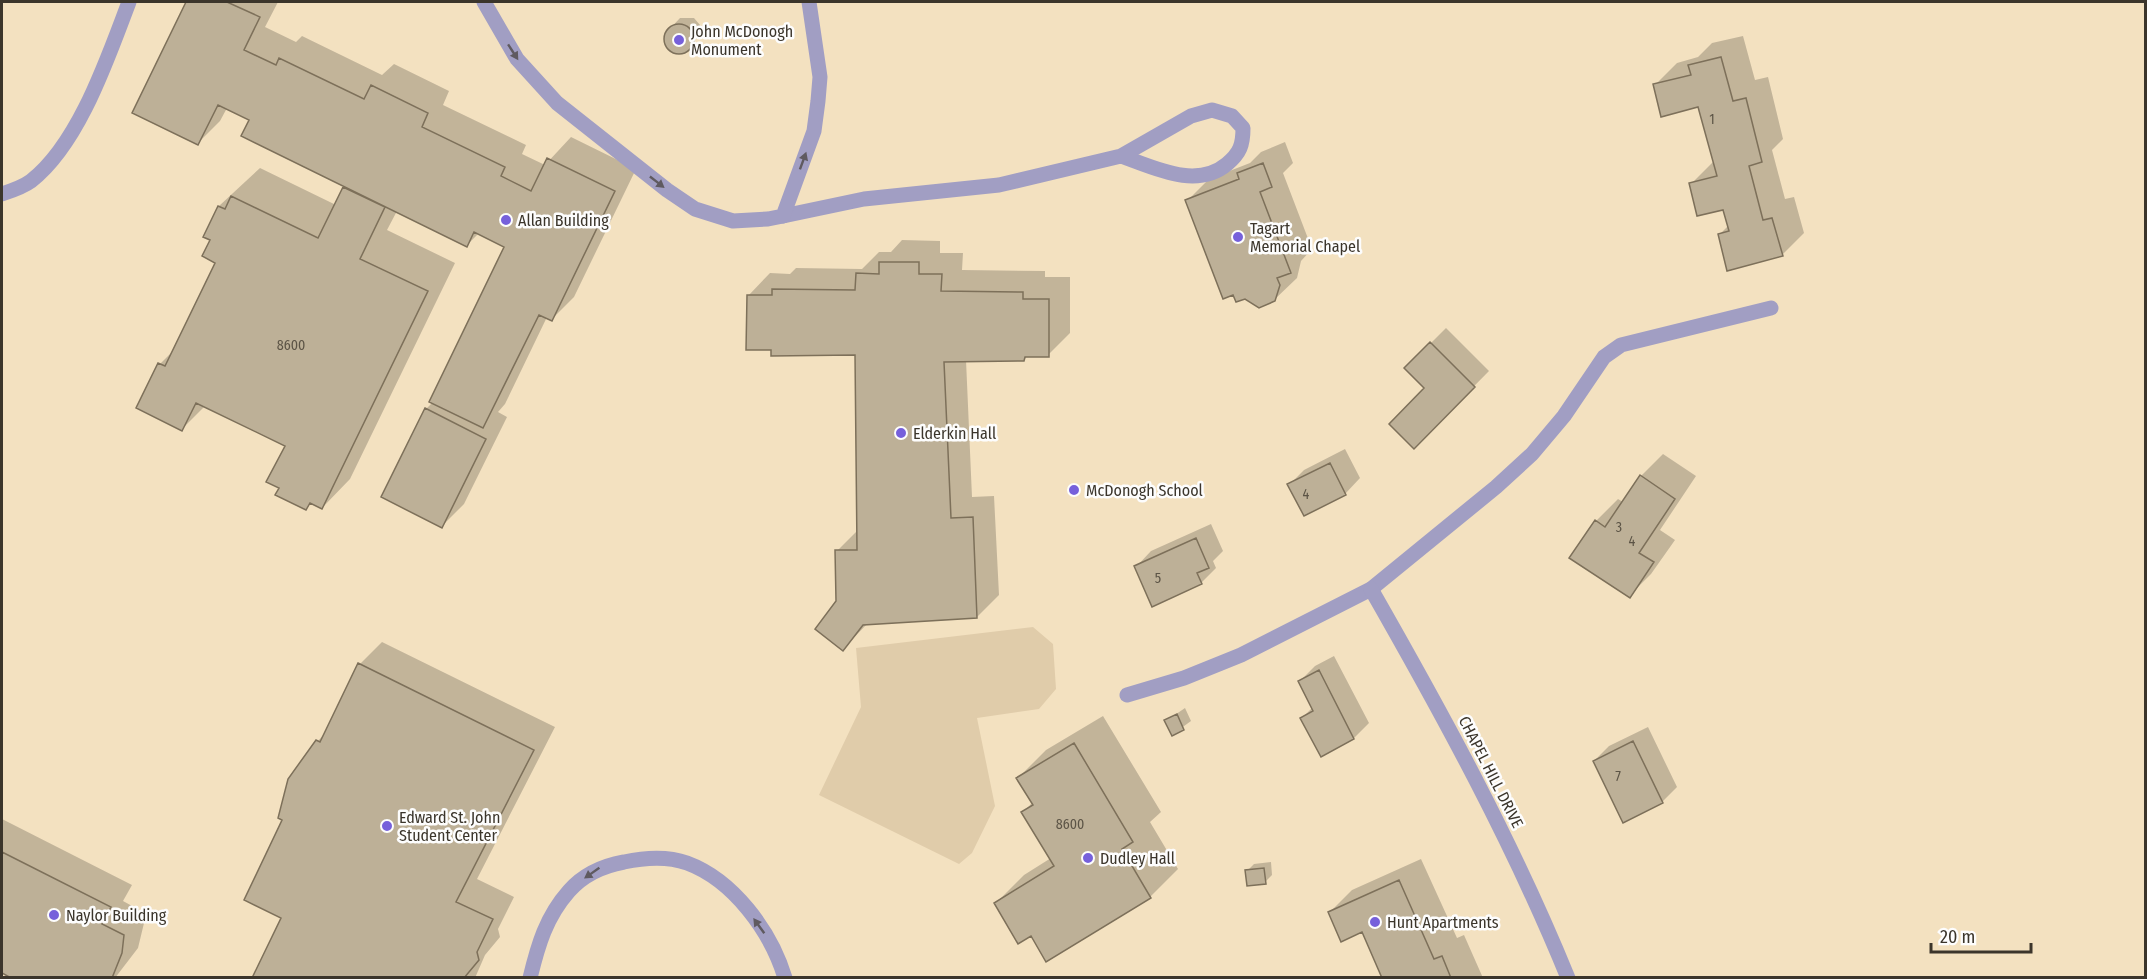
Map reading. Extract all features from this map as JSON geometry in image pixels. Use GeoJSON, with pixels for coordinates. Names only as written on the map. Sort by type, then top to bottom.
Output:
{"type":"FeatureCollection","features":[{"type":"Feature","properties":{"kind":"street"},"geometry":{"type":"LineString","coordinates":[[2,194],[30,182],[50,161],[79,122],[129,2]]}},
{"type":"Feature","properties":{"kind":"street"},"geometry":{"type":"LineString","coordinates":[[484,2],[517,59],[556,103],[667,190],[695,209],[733,221],[768,219],[864,199],[999,184],[1121,156],[1191,116],[1212,110],[1232,116],[1243,128],[1243,145],[1235,158],[1219,171],[1200,176],[1173,175],[1121,156]]}},
{"type":"Feature","properties":{"kind":"street"},"geometry":{"type":"LineString","coordinates":[[783,216],[814,132],[818,101],[820,77],[809,2]]}},
{"type":"Feature","properties":{"kind":"street"},"geometry":{"type":"LineString","coordinates":[[1127,695],[1184,678],[1241,655],[1371,589],[1496,487],[1532,454],[1564,416],[1604,357],[1621,345],[1771,308]]}},
{"type":"Feature","properties":{"kind":"street","name":"CHAPEL HILL DRIVE"},"geometry":{"type":"LineString","coordinates":[[1371,589],[1428,688],[1533,892],[1568,978]]}},
{"type":"Feature","properties":{"kind":"street"},"geometry":{"type":"LineString","coordinates":[[530,978],[540,938],[556,908],[570,889],[599,867],[645,857],[686,863],[727,886],[763,929],[785,978]]}},
{"type":"Feature","properties":{"kind":"shaded area","name":"McDonogh School"},"geometry":{"type":"Polygon","coordinates":[[[2,2],[2145,2],[2145,977],[2,977],[2,2]]]}},
{"type":"Feature","properties":{"kind":"shaded area"},"geometry":{"type":"Polygon","coordinates":[[[1033,627],[1053,644],[1056,689],[1039,709],[977,718],[995,806],[972,853],[959,864],[819,795],[861,707],[856,648],[1033,627]]]}},
{"type":"Feature","properties":{"kind":"building","name":"Allan Building"},"geometry":{"type":"Polygon","coordinates":[[[186,2],[227,2],[260,17],[244,50],[276,65],[279,58],[364,99],[371,85],[428,113],[422,127],[505,167],[501,176],[531,191],[547,158],[615,191],[552,321],[539,315],[483,428],[429,402],[504,247],[474,232],[467,247],[241,136],[249,120],[218,105],[198,145],[132,113],[186,2]]]}},
{"type":"Feature","properties":{"kind":"building","name":"John McDonogh Monument"},"geometry":{"type":"Polygon","coordinates":[[[679,24],[690,28],[694,39],[690,50],[679,54],[668,50],[664,39],[668,28],[679,24]]]}},
{"type":"Feature","properties":{"kind":"building"},"geometry":{"type":"Polygon","coordinates":[[[1721,57],[1733,101],[1746,98],[1762,162],[1749,166],[1763,220],[1772,218],[1783,256],[1727,271],[1718,234],[1729,231],[1723,210],[1697,216],[1689,183],[1717,176],[1698,107],[1661,117],[1653,84],[1691,75],[1688,65],[1721,57]]]}},
{"type":"Feature","properties":{"kind":"building","name":"Tagart Memorial Chapel"},"geometry":{"type":"Polygon","coordinates":[[[1263,163],[1272,187],[1260,192],[1291,273],[1277,278],[1280,285],[1275,301],[1259,308],[1245,299],[1236,302],[1233,295],[1223,299],[1185,200],[1239,179],[1237,173],[1263,163]]]}},
{"type":"Feature","properties":{"kind":"building"},"geometry":{"type":"Polygon","coordinates":[[[343,187],[385,207],[360,259],[428,291],[322,509],[310,503],[306,510],[275,495],[279,488],[266,482],[285,446],[196,403],[182,431],[136,408],[158,363],[165,366],[215,263],[202,256],[210,240],[203,237],[218,206],[225,209],[231,196],[318,238],[343,187]]]}},
{"type":"Feature","properties":{"kind":"building","name":"Elderkin Hall"},"geometry":{"type":"Polygon","coordinates":[[[879,262],[919,262],[919,274],[942,274],[941,291],[1023,292],[1023,299],[1049,299],[1049,357],[1025,357],[1024,361],[944,362],[951,518],[973,517],[977,618],[863,625],[843,651],[815,629],[836,601],[835,550],[857,550],[855,355],[771,356],[771,350],[746,350],[747,295],[772,295],[772,289],[855,290],[856,273],[879,274],[879,262]]]}},
{"type":"Feature","properties":{"kind":"building"},"geometry":{"type":"Polygon","coordinates":[[[1430,342],[1475,387],[1414,449],[1389,424],[1424,388],[1404,368],[1430,342]]]}},
{"type":"Feature","properties":{"kind":"building"},"geometry":{"type":"Polygon","coordinates":[[[425,408],[486,439],[442,528],[381,497],[425,408]]]}},
{"type":"Feature","properties":{"kind":"building"},"geometry":{"type":"Polygon","coordinates":[[[1330,463],[1346,495],[1304,516],[1287,484],[1330,463]]]}},
{"type":"Feature","properties":{"kind":"building"},"geometry":{"type":"Polygon","coordinates":[[[1640,475],[1675,499],[1639,553],[1654,562],[1630,598],[1569,558],[1595,520],[1605,527],[1640,475]]]}},
{"type":"Feature","properties":{"kind":"building"},"geometry":{"type":"Polygon","coordinates":[[[1196,538],[1209,568],[1197,573],[1202,584],[1152,607],[1134,566],[1196,538]]]}},
{"type":"Feature","properties":{"kind":"building","name":"Edward St. John Student Center"},"geometry":{"type":"Polygon","coordinates":[[[358,663],[534,750],[456,902],[493,919],[477,952],[479,960],[464,978],[252,978],[281,918],[244,900],[282,820],[278,818],[288,779],[316,740],[320,742],[358,663]]]}},
{"type":"Feature","properties":{"kind":"building"},"geometry":{"type":"Polygon","coordinates":[[[1319,670],[1354,739],[1321,757],[1300,718],[1313,711],[1298,681],[1319,670]]]}},
{"type":"Feature","properties":{"kind":"building"},"geometry":{"type":"Polygon","coordinates":[[[1177,714],[1184,730],[1172,736],[1164,720],[1177,714]]]}},
{"type":"Feature","properties":{"kind":"building"},"geometry":{"type":"Polygon","coordinates":[[[1633,741],[1663,803],[1623,823],[1593,761],[1633,741]]]}},
{"type":"Feature","properties":{"kind":"building","name":"Dudley Hall"},"geometry":{"type":"Polygon","coordinates":[[[1074,743],[1133,842],[1122,849],[1151,898],[1046,962],[1031,936],[1018,944],[994,903],[1054,866],[1021,812],[1033,805],[1016,778],[1074,743]]]}},
{"type":"Feature","properties":{"kind":"building","name":"Naylor Building"},"geometry":{"type":"Polygon","coordinates":[[[2,852],[111,907],[102,924],[124,935],[122,953],[112,978],[11,978],[2,973],[2,852]]]}},
{"type":"Feature","properties":{"kind":"building"},"geometry":{"type":"Polygon","coordinates":[[[1264,868],[1266,884],[1247,886],[1245,870],[1264,868]]]}},
{"type":"Feature","properties":{"kind":"building","name":"Hunt Apartments"},"geometry":{"type":"Polygon","coordinates":[[[1399,880],[1434,959],[1442,956],[1451,978],[1382,978],[1362,932],[1341,942],[1328,912],[1399,880]]]}},
{"type":"Feature","properties":{"kind":"place","name":"John McDonogh Monument"},"geometry":{"type":"Point","coordinates":[679,40]}},
{"type":"Feature","properties":{"kind":"place","name":"Allan Building"},"geometry":{"type":"Point","coordinates":[506,220]}},
{"type":"Feature","properties":{"kind":"place","name":"Tagart Memorial Chapel"},"geometry":{"type":"Point","coordinates":[1238,237]}},
{"type":"Feature","properties":{"kind":"place","name":"Elderkin Hall"},"geometry":{"type":"Point","coordinates":[901,433]}},
{"type":"Feature","properties":{"kind":"place","name":"McDonogh School"},"geometry":{"type":"Point","coordinates":[1074,490]}},
{"type":"Feature","properties":{"kind":"place","name":"Edward St. John Student Center"},"geometry":{"type":"Point","coordinates":[387,826]}},
{"type":"Feature","properties":{"kind":"place","name":"Dudley Hall"},"geometry":{"type":"Point","coordinates":[1088,858]}},
{"type":"Feature","properties":{"kind":"place","name":"Naylor Building"},"geometry":{"type":"Point","coordinates":[54,915]}},
{"type":"Feature","properties":{"kind":"place","name":"Hunt Apartments"},"geometry":{"type":"Point","coordinates":[1375,922]}}]}
